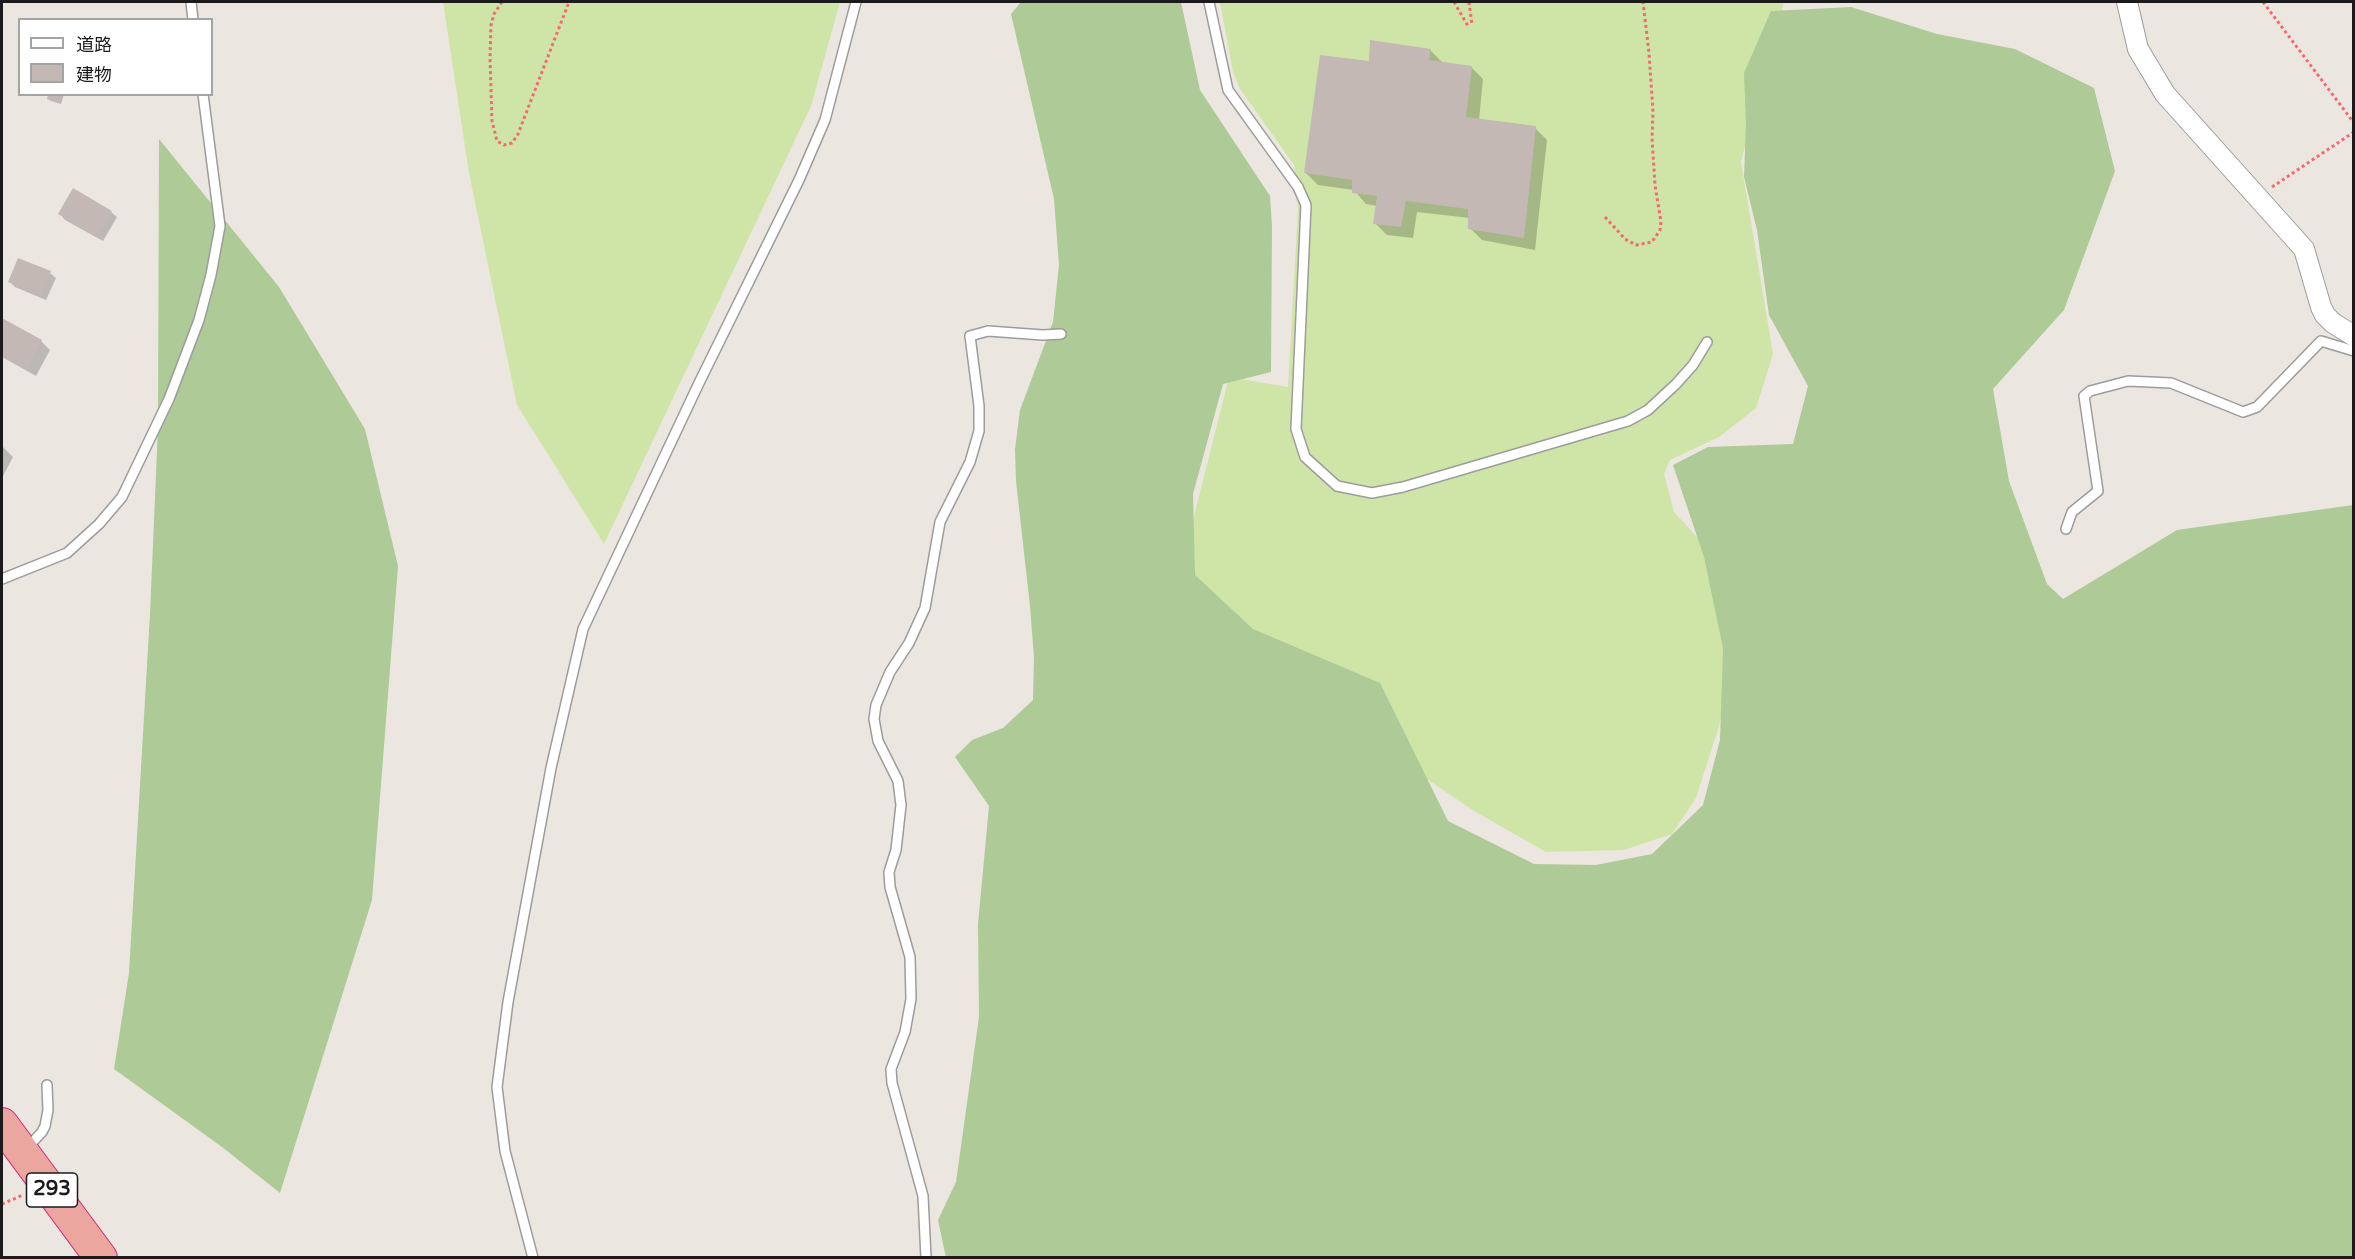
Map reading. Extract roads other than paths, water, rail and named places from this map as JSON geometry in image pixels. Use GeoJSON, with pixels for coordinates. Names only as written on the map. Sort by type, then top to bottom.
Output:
{"type":"FeatureCollection","features":[{"type":"Feature","properties":{"kind":"highway","name":"293"},"geometry":{"type":"LineString","coordinates":[[2,1124],[101,1257]]}},
{"type":"Feature","properties":{"kind":"street"},"geometry":{"type":"LineString","coordinates":[[2127,2],[2138,49],[2165,94],[2304,249],[2325,315],[2354,336]]}},
{"type":"Feature","properties":{"kind":"lane"},"geometry":{"type":"LineString","coordinates":[[191,2],[193,18]]}},
{"type":"Feature","properties":{"kind":"lane"},"geometry":{"type":"LineString","coordinates":[[533,1257],[506,1151],[497,1087],[508,1002],[551,768],[583,629],[694,393],[799,180],[825,120],[856,2]]}},
{"type":"Feature","properties":{"kind":"lane"},"geometry":{"type":"LineString","coordinates":[[1209,2],[1227,90],[1298,187],[1306,205],[1300,297],[1296,429],[1305,457],[1337,486],[1372,493],[1403,487],[1629,421],[1648,410],[1676,384],[1693,365],[1707,342]]}},
{"type":"Feature","properties":{"kind":"lane"},"geometry":{"type":"LineString","coordinates":[[2,579],[67,553],[99,524],[122,497],[169,399],[199,320],[211,275],[220,226],[203,96]]}},
{"type":"Feature","properties":{"kind":"lane"},"geometry":{"type":"LineString","coordinates":[[926,1257],[923,1196],[892,1083],[891,1069],[905,1032],[911,999],[910,957],[890,887],[889,872],[896,850],[901,805],[898,782],[878,741],[874,719],[876,705],[890,672],[909,644],[925,608],[940,522],[970,462],[979,431],[979,406],[970,336],[988,331],[1043,336],[1061,334]]}},
{"type":"Feature","properties":{"kind":"lane"},"geometry":{"type":"LineString","coordinates":[[2066,529],[2072,512],[2098,491],[2084,396],[2090,391],[2128,381],[2171,383],[2243,412],[2257,406],[2321,341],[2354,351]]}},
{"type":"Feature","properties":{"kind":"lane"},"geometry":{"type":"LineString","coordinates":[[22,1152],[45,1126],[48,1110],[47,1085]]}}]}
